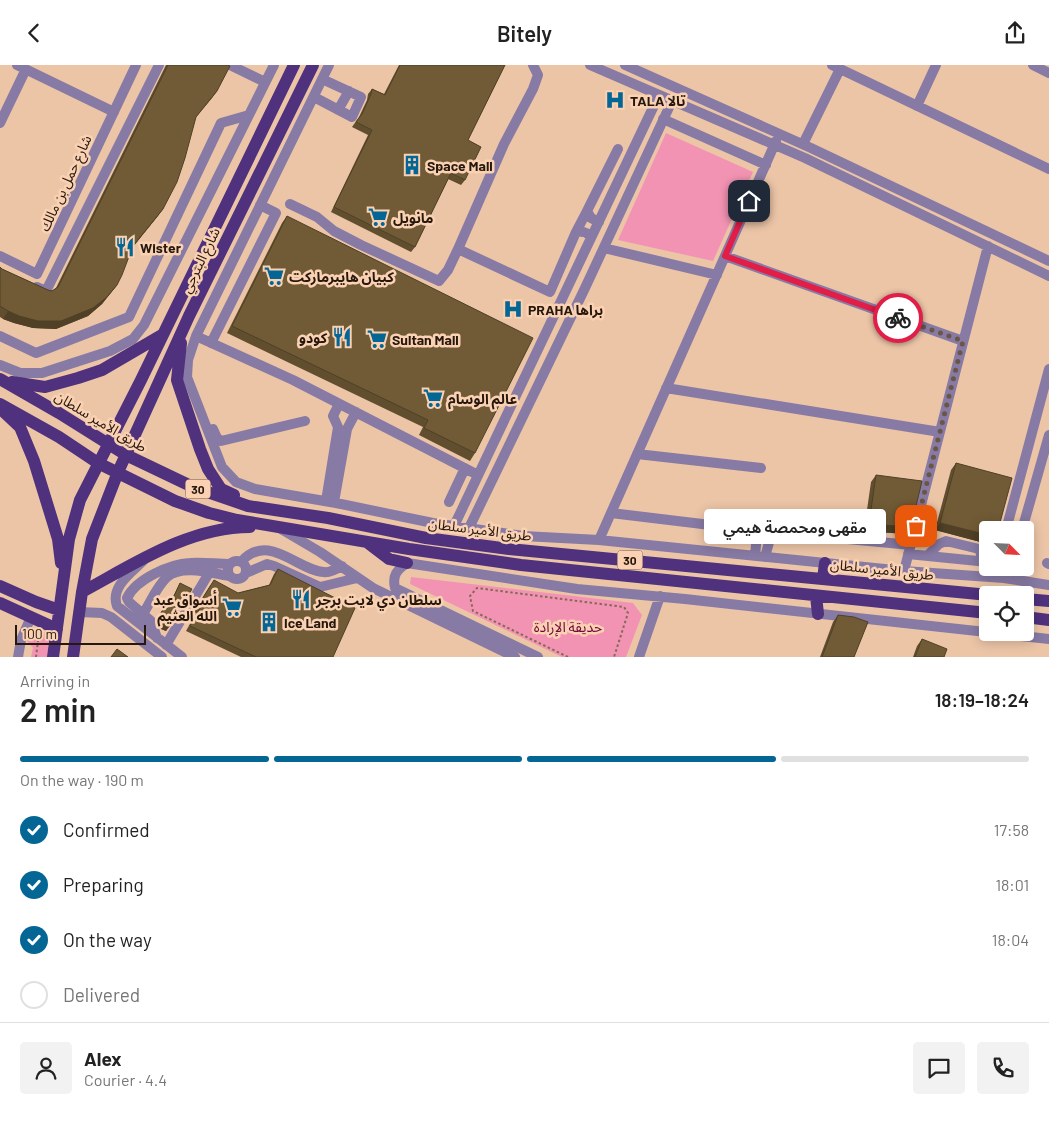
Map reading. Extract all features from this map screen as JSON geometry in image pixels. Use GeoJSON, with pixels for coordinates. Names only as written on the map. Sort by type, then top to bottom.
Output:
{"type":"FeatureCollection","features":[{"type":"Feature","properties":{"kind":"main road","name":"شارع البترجي"},"geometry":{"type":"LineString","coordinates":[[63,585],[71,531],[80,500],[294,65]]}},
{"type":"Feature","properties":{"kind":"main road","name":"شارع البترجي"},"geometry":{"type":"LineString","coordinates":[[74,657],[82,592],[92,539],[118,472],[189,316],[313,65]]}},
{"type":"Feature","properties":{"kind":"main road"},"geometry":{"type":"LineString","coordinates":[[189,316],[182,335],[177,380],[208,469],[221,489],[245,501],[274,510]]}},
{"type":"Feature","properties":{"kind":"main road"},"geometry":{"type":"LineString","coordinates":[[0,379],[45,387],[78,379],[102,370],[162,335]]}},
{"type":"Feature","properties":{"kind":"main road","name":"طريق الأمير سلطان"},"geometry":{"type":"LineString","coordinates":[[0,379],[126,455],[193,487],[248,506],[328,518],[426,538],[509,549],[979,594]]}},
{"type":"Feature","properties":{"kind":"main road","name":"طريق الأمير سلطان"},"geometry":{"type":"LineString","coordinates":[[0,404],[59,437],[98,463],[192,508],[237,520],[474,559],[979,612]]}},
{"type":"Feature","properties":{"kind":"main road"},"geometry":{"type":"LineString","coordinates":[[0,408],[20,427],[34,461],[58,539],[63,585],[53,657]]}},
{"type":"Feature","properties":{"kind":"main road"},"geometry":{"type":"LineString","coordinates":[[82,592],[164,549],[214,531],[276,526]]}},
{"type":"Feature","properties":{"kind":"main road"},"geometry":{"type":"LineString","coordinates":[[366,542],[389,559],[407,563]]}},
{"type":"Feature","properties":{"kind":"main road"},"geometry":{"type":"LineString","coordinates":[[622,575],[623,559]]}},
{"type":"Feature","properties":{"kind":"main road"},"geometry":{"type":"LineString","coordinates":[[823,579],[825,563]]}},
{"type":"Feature","properties":{"kind":"main road"},"geometry":{"type":"LineString","coordinates":[[0,586],[59,610]]}},
{"type":"Feature","properties":{"kind":"main road"},"geometry":{"type":"LineString","coordinates":[[816,596],[818,614]]}},
{"type":"Feature","properties":{"kind":"main road"},"geometry":{"type":"LineString","coordinates":[[1034,600],[1049,601]]}},
{"type":"Feature","properties":{"kind":"main road"},"geometry":{"type":"LineString","coordinates":[[0,603],[57,629]]}},
{"type":"Feature","properties":{"kind":"main road"},"geometry":{"type":"LineString","coordinates":[[1034,618],[1049,620]]}},
{"type":"Feature","properties":{"kind":"street","name":"شارع حمل بن مالك"},"geometry":{"type":"LineString","coordinates":[[0,256],[37,275],[136,65]]}},
{"type":"Feature","properties":{"kind":"street"},"geometry":{"type":"LineString","coordinates":[[31,284],[46,291],[159,65]]}},
{"type":"Feature","properties":{"kind":"street"},"geometry":{"type":"LineString","coordinates":[[230,65],[265,82]]}},
{"type":"Feature","properties":{"kind":"street"},"geometry":{"type":"LineString","coordinates":[[329,65],[196,337],[188,360],[187,377],[222,467],[236,482],[255,489],[330,501],[433,523],[522,536],[599,539],[904,571],[1004,578],[1049,585]]}},
{"type":"Feature","properties":{"kind":"street"},"geometry":{"type":"LineString","coordinates":[[290,204],[317,217],[334,231],[361,245],[439,281],[448,270],[504,143],[533,89],[538,75],[533,65]]}},
{"type":"Feature","properties":{"kind":"street"},"geometry":{"type":"LineString","coordinates":[[590,65],[814,162],[1049,276]]}},
{"type":"Feature","properties":{"kind":"street"},"geometry":{"type":"LineString","coordinates":[[625,65],[642,68],[1049,261]]}},
{"type":"Feature","properties":{"kind":"street"},"geometry":{"type":"LineString","coordinates":[[917,106],[936,65]]}},
{"type":"Feature","properties":{"kind":"street"},"geometry":{"type":"LineString","coordinates":[[1033,65],[1049,73]]}},
{"type":"Feature","properties":{"kind":"street","name":"شارع البترجي"},"geometry":{"type":"LineString","coordinates":[[0,365],[20,373],[42,373],[110,351],[133,339],[144,325],[249,115],[271,66]]}},
{"type":"Feature","properties":{"kind":"street"},"geometry":{"type":"LineString","coordinates":[[0,123],[21,67],[114,112]]}},
{"type":"Feature","properties":{"kind":"street"},"geometry":{"type":"LineString","coordinates":[[803,144],[836,67],[1049,169]]}},
{"type":"Feature","properties":{"kind":"street"},"geometry":{"type":"LineString","coordinates":[[634,85],[642,68]]}},
{"type":"Feature","properties":{"kind":"street"},"geometry":{"type":"LineString","coordinates":[[314,97],[352,117],[361,97],[322,79]]}},
{"type":"Feature","properties":{"kind":"street"},"geometry":{"type":"LineString","coordinates":[[338,111],[349,91]]}},
{"type":"Feature","properties":{"kind":"street"},"geometry":{"type":"LineString","coordinates":[[454,526],[658,95]]}},
{"type":"Feature","properties":{"kind":"street"},"geometry":{"type":"LineString","coordinates":[[469,529],[604,248],[672,101]]}},
{"type":"Feature","properties":{"kind":"street"},"geometry":{"type":"LineString","coordinates":[[0,337],[36,353],[129,317],[220,123],[249,115]]}},
{"type":"Feature","properties":{"kind":"street"},"geometry":{"type":"LineString","coordinates":[[664,119],[766,165]]}},
{"type":"Feature","properties":{"kind":"street"},"geometry":{"type":"LineString","coordinates":[[599,539],[779,134]]}},
{"type":"Feature","properties":{"kind":"street"},"geometry":{"type":"LineString","coordinates":[[272,147],[286,153]]}},
{"type":"Feature","properties":{"kind":"street"},"geometry":{"type":"LineString","coordinates":[[458,249],[550,292],[576,232],[618,149]]}},
{"type":"Feature","properties":{"kind":"street"},"geometry":{"type":"LineString","coordinates":[[211,343],[276,213],[260,205]]}},
{"type":"Feature","properties":{"kind":"street"},"geometry":{"type":"LineString","coordinates":[[587,211],[592,218],[599,222]]}},
{"type":"Feature","properties":{"kind":"street"},"geometry":{"type":"LineString","coordinates":[[576,232],[585,232],[591,238]]}},
{"type":"Feature","properties":{"kind":"street"},"geometry":{"type":"LineString","coordinates":[[904,571],[988,246]]}},
{"type":"Feature","properties":{"kind":"street"},"geometry":{"type":"LineString","coordinates":[[604,248],[717,275]]}},
{"type":"Feature","properties":{"kind":"street"},"geometry":{"type":"LineString","coordinates":[[725,256],[963,341]]}},
{"type":"Feature","properties":{"kind":"street"},"geometry":{"type":"LineString","coordinates":[[146,280],[156,301]]}},
{"type":"Feature","properties":{"kind":"street"},"geometry":{"type":"LineString","coordinates":[[196,337],[293,380],[478,475]]}},
{"type":"Feature","properties":{"kind":"street"},"geometry":{"type":"LineString","coordinates":[[1008,521],[1049,369]]}},
{"type":"Feature","properties":{"kind":"street"},"geometry":{"type":"LineString","coordinates":[[666,388],[940,432]]}},
{"type":"Feature","properties":{"kind":"street"},"geometry":{"type":"LineString","coordinates":[[197,402],[204,407],[216,438],[219,440],[305,421]]}},
{"type":"Feature","properties":{"kind":"street"},"geometry":{"type":"LineString","coordinates":[[330,501],[338,427],[333,416],[339,404]]}},
{"type":"Feature","properties":{"kind":"street"},"geometry":{"type":"LineString","coordinates":[[330,501],[347,429],[356,412]]}},
{"type":"Feature","properties":{"kind":"street"},"geometry":{"type":"LineString","coordinates":[[1025,521],[1049,435]]}},
{"type":"Feature","properties":{"kind":"street"},"geometry":{"type":"LineString","coordinates":[[637,454],[762,469]]}},
{"type":"Feature","properties":{"kind":"street"},"geometry":{"type":"LineString","coordinates":[[449,502],[465,468]]}},
{"type":"Feature","properties":{"kind":"street"},"geometry":{"type":"LineString","coordinates":[[611,513],[752,530],[757,534],[760,556]]}},
{"type":"Feature","properties":{"kind":"street"},"geometry":{"type":"LineString","coordinates":[[276,526],[342,566],[373,588],[515,657]]}},
{"type":"Feature","properties":{"kind":"street"},"geometry":{"type":"LineString","coordinates":[[760,556],[774,532],[910,549],[927,556],[979,561]]}},
{"type":"Feature","properties":{"kind":"street"},"geometry":{"type":"LineString","coordinates":[[927,556],[939,543],[946,541],[979,549]]}},
{"type":"Feature","properties":{"kind":"street"},"geometry":{"type":"LineString","coordinates":[[157,638],[151,621],[129,602],[127,598],[143,580],[183,564],[230,564],[241,562],[251,553],[265,551],[285,555],[317,571],[329,572],[342,566]]}},
{"type":"Feature","properties":{"kind":"street"},"geometry":{"type":"LineString","coordinates":[[147,557],[118,587],[115,601],[122,611],[182,657]]}},
{"type":"Feature","properties":{"kind":"street"},"geometry":{"type":"LineString","coordinates":[[241,562],[246,569],[246,573]]}},
{"type":"Feature","properties":{"kind":"street"},"geometry":{"type":"LineString","coordinates":[[538,657],[395,587],[394,581],[398,569],[407,563],[567,587],[1049,639]]}},
{"type":"Feature","properties":{"kind":"street"},"geometry":{"type":"LineString","coordinates":[[229,576],[230,564]]}},
{"type":"Feature","properties":{"kind":"street"},"geometry":{"type":"LineString","coordinates":[[143,614],[169,575],[184,571],[241,579],[246,573],[267,565],[274,566],[320,587],[357,577]]}},
{"type":"Feature","properties":{"kind":"street"},"geometry":{"type":"LineString","coordinates":[[166,645],[209,573]]}},
{"type":"Feature","properties":{"kind":"street"},"geometry":{"type":"LineString","coordinates":[[639,657],[660,597]]}},
{"type":"Feature","properties":{"kind":"street"},"geometry":{"type":"LineString","coordinates":[[79,612],[102,613],[111,617],[162,657]]}},
{"type":"Feature","properties":{"kind":"street"},"geometry":{"type":"LineString","coordinates":[[18,657],[21,640],[31,617]]}},
{"type":"Feature","properties":{"kind":"path"},"geometry":{"type":"LineString","coordinates":[[568,657],[472,611],[470,597],[477,588],[624,607],[628,613],[614,657]]}},
{"type":"Feature","properties":{"kind":"path"},"geometry":{"type":"LineString","coordinates":[[36,657],[38,641]]}},
{"type":"Feature","properties":{"kind":"green space"},"geometry":{"type":"Polygon","coordinates":[[[666,133],[753,172],[713,261],[618,240],[666,133]]]}},
{"type":"Feature","properties":{"kind":"green space","name":"حديقة الإرادة"},"geometry":{"type":"Polygon","coordinates":[[[411,577],[633,603],[642,615],[626,657],[562,657],[410,584],[411,577]]]}},
{"type":"Feature","properties":{"kind":"green space"},"geometry":{"type":"Polygon","coordinates":[[[50,632],[47,657],[31,657],[33,648],[27,641],[34,633],[50,632]]]}},
{"type":"Feature","properties":{"kind":"building"},"geometry":{"type":"Polygon","coordinates":[[[168,65],[230,66],[217,91],[196,117],[177,182],[163,209],[133,246],[117,285],[107,297],[93,308],[61,321],[38,321],[19,316],[0,306],[0,267],[48,290],[52,291],[58,287],[168,65]]]}},
{"type":"Feature","properties":{"kind":"building","name":"Space Mall"},"geometry":{"type":"Polygon","coordinates":[[[400,65],[505,65],[468,140],[481,147],[465,180],[451,173],[415,247],[334,207],[372,130],[356,122],[362,114],[372,89],[385,95],[400,65]]]}},
{"type":"Feature","properties":{"kind":"building","name":"Sultan Mall"},"geometry":{"type":"Polygon","coordinates":[[[287,216],[533,338],[475,453],[424,428],[428,420],[232,326],[287,216]]]}},
{"type":"Feature","properties":{"kind":"building"},"geometry":{"type":"Polygon","coordinates":[[[956,463],[1012,478],[1000,521],[979,521],[979,533],[940,523],[956,463]]]}},
{"type":"Feature","properties":{"kind":"building"},"geometry":{"type":"Polygon","coordinates":[[[876,475],[922,481],[911,527],[869,524],[876,475]]]}},
{"type":"Feature","properties":{"kind":"building","name":"Ice Land"},"geometry":{"type":"Polygon","coordinates":[[[278,569],[355,608],[333,657],[256,657],[190,626],[200,608],[197,607],[214,580],[238,593],[270,585],[278,569]]]}},
{"type":"Feature","properties":{"kind":"building"},"geometry":{"type":"Polygon","coordinates":[[[180,583],[192,589],[184,603],[173,598],[180,583]]]}},
{"type":"Feature","properties":{"kind":"building"},"geometry":{"type":"Polygon","coordinates":[[[177,603],[179,610],[169,627],[164,625],[160,615],[162,611],[177,603]]]}},
{"type":"Feature","properties":{"kind":"building"},"geometry":{"type":"Polygon","coordinates":[[[838,615],[854,617],[868,622],[854,657],[822,657],[838,615]]]}},
{"type":"Feature","properties":{"kind":"building"},"geometry":{"type":"Polygon","coordinates":[[[922,639],[947,649],[944,657],[915,657],[922,639]]]}},
{"type":"Feature","properties":{"kind":"building"},"geometry":{"type":"Polygon","coordinates":[[[117,649],[128,657],[111,657],[117,649]]]}},
{"type":"Feature","properties":{"kind":"way so far"},"geometry":{"type":"LineString","coordinates":[[898,318],[963,341],[916,526]]}},
{"type":"Feature","properties":{"kind":"place","name":"TALA تالا"},"geometry":{"type":"Point","coordinates":[615,100]}},
{"type":"Feature","properties":{"kind":"place","name":"Space Mall"},"geometry":{"type":"Point","coordinates":[412,165]}},
{"type":"Feature","properties":{"kind":"place","name":"مانويل"},"geometry":{"type":"Point","coordinates":[378,217]}},
{"type":"Feature","properties":{"kind":"place","name":"Wister"},"geometry":{"type":"Point","coordinates":[125,247]}},
{"type":"Feature","properties":{"kind":"place","name":"كبيان هايبرماركت"},"geometry":{"type":"Point","coordinates":[274,276]}},
{"type":"Feature","properties":{"kind":"place","name":"PRAHA براها"},"geometry":{"type":"Point","coordinates":[513,309]}},
{"type":"Feature","properties":{"kind":"place","name":"كودو"},"geometry":{"type":"Point","coordinates":[342,337]}},
{"type":"Feature","properties":{"kind":"place","name":"Sultan Mall"},"geometry":{"type":"Point","coordinates":[377,339]}},
{"type":"Feature","properties":{"kind":"place","name":"عالم الوسام"},"geometry":{"type":"Point","coordinates":[433,398]}},
{"type":"Feature","properties":{"kind":"place","name":"مقهى ومحمصة هيمي"},"geometry":{"type":"Point","coordinates":[916,526]}},
{"type":"Feature","properties":{"kind":"place","name":"سلطان دي لايت برجر"},"geometry":{"type":"Point","coordinates":[301,599]}},
{"type":"Feature","properties":{"kind":"place","name":"أسواق عبد الله العثيم"},"geometry":{"type":"Point","coordinates":[232,607]}},
{"type":"Feature","properties":{"kind":"place","name":"Ice Land"},"geometry":{"type":"Point","coordinates":[269,622]}},
{"type":"Feature","properties":{"kind":"route"},"geometry":{"type":"LineString","coordinates":[[749,201],[725,256],[898,318]]}}]}
